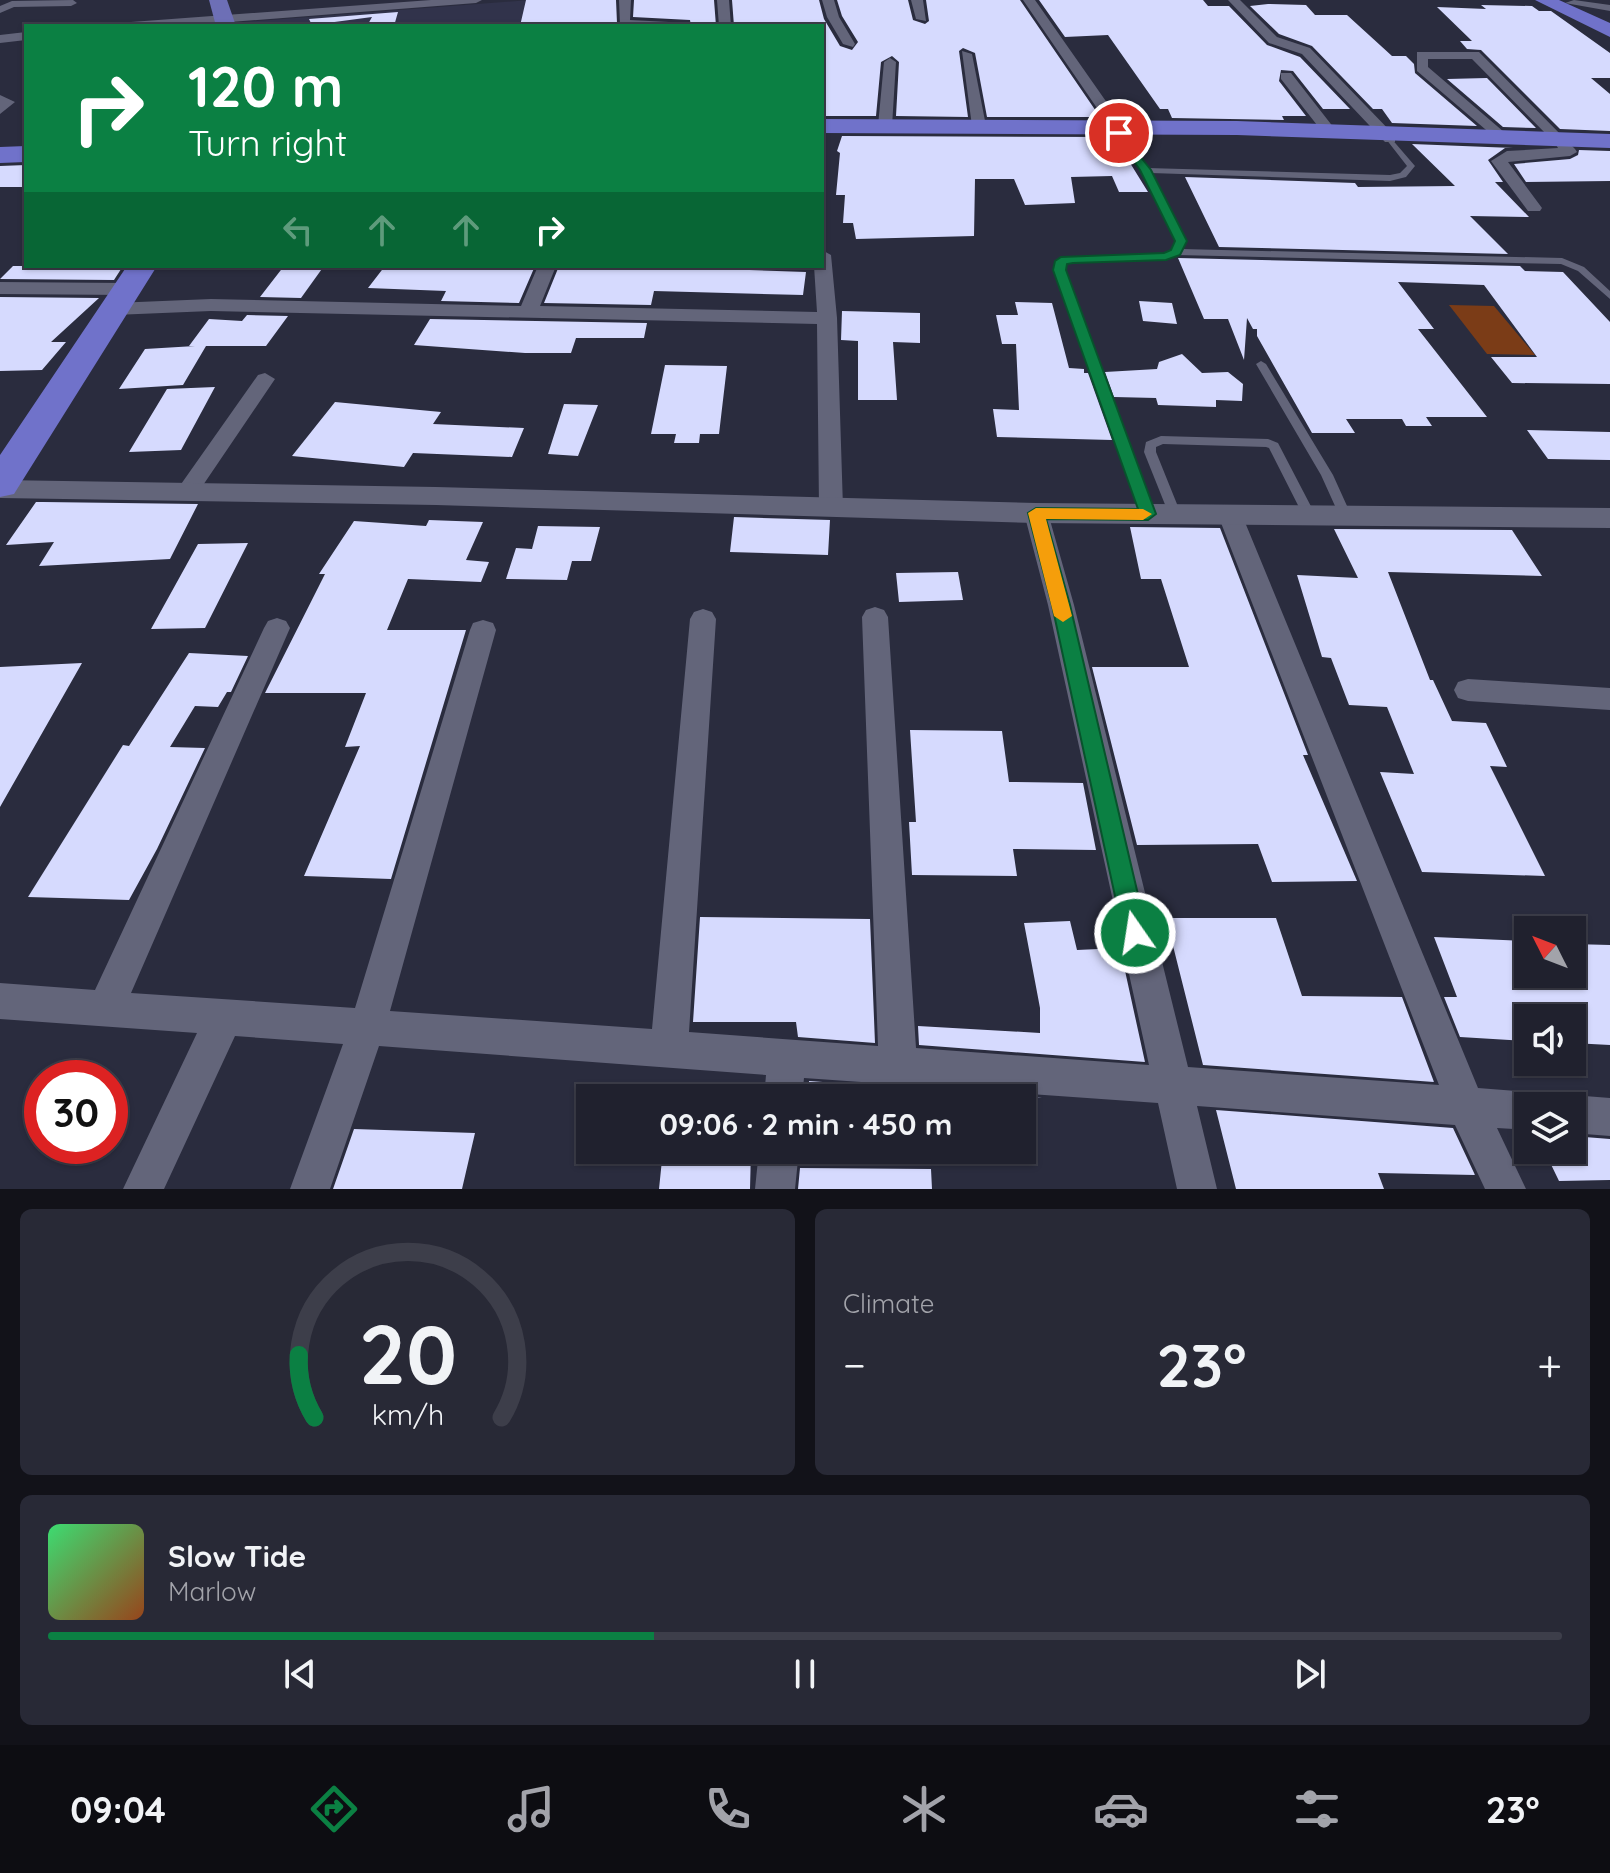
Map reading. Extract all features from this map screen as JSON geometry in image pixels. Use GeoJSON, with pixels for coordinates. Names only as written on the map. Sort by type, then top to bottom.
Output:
{"type":"FeatureCollection","features":[{"type":"Feature","properties":{"kind":"highway"},"geometry":{"type":"LineString","coordinates":[[1544,0],[1610,31]]}},
{"type":"Feature","properties":{"kind":"highway"},"geometry":{"type":"LineString","coordinates":[[1568,2],[1610,21]]}},
{"type":"Feature","properties":{"kind":"highway"},"geometry":{"type":"LineString","coordinates":[[824,126],[979,126],[1504,138],[1561,142]]}},
{"type":"Feature","properties":{"kind":"highway"},"geometry":{"type":"LineString","coordinates":[[824,134],[1329,131],[1388,136],[1610,143]]}},
{"type":"Feature","properties":{"kind":"highway"},"geometry":{"type":"LineString","coordinates":[[0,155],[24,154]]}},
{"type":"Feature","properties":{"kind":"highway"},"geometry":{"type":"LineString","coordinates":[[0,487],[127,288]]}},
{"type":"Feature","properties":{"kind":"street"},"geometry":{"type":"LineString","coordinates":[[146,24],[223,14],[476,0]]}},
{"type":"Feature","properties":{"kind":"street"},"geometry":{"type":"LineString","coordinates":[[625,0],[624,23],[639,24]]}},
{"type":"Feature","properties":{"kind":"street"},"geometry":{"type":"LineString","coordinates":[[723,0],[725,24]]}},
{"type":"Feature","properties":{"kind":"street"},"geometry":{"type":"LineString","coordinates":[[828,0],[833,17],[849,44]]}},
{"type":"Feature","properties":{"kind":"street"},"geometry":{"type":"LineString","coordinates":[[917,0],[922,19]]}},
{"type":"Feature","properties":{"kind":"street"},"geometry":{"type":"LineString","coordinates":[[1029,0],[1118,130]]}},
{"type":"Feature","properties":{"kind":"street"},"geometry":{"type":"LineString","coordinates":[[1234,0],[1273,40],[1306,51],[1388,136]]}},
{"type":"Feature","properties":{"kind":"street"},"geometry":{"type":"LineString","coordinates":[[1568,2],[1610,8]]}},
{"type":"Feature","properties":{"kind":"street"},"geometry":{"type":"LineString","coordinates":[[0,10],[12,4],[71,3]]}},
{"type":"Feature","properties":{"kind":"street"},"geometry":{"type":"LineString","coordinates":[[0,39],[24,36]]}},
{"type":"Feature","properties":{"kind":"street"},"geometry":{"type":"LineString","coordinates":[[966,54],[979,126]]}},
{"type":"Feature","properties":{"kind":"street"},"geometry":{"type":"LineString","coordinates":[[1504,138],[1422,68],[1421,55],[1475,55],[1570,152],[1507,156],[1499,161],[1534,208]]}},
{"type":"Feature","properties":{"kind":"street"},"geometry":{"type":"LineString","coordinates":[[885,126],[890,62]]}},
{"type":"Feature","properties":{"kind":"street"},"geometry":{"type":"LineString","coordinates":[[1286,76],[1329,131]]}},
{"type":"Feature","properties":{"kind":"street"},"geometry":{"type":"LineString","coordinates":[[0,99],[8,102],[0,110]]}},
{"type":"Feature","properties":{"kind":"street"},"geometry":{"type":"LineString","coordinates":[[528,313],[546,268]]}},
{"type":"Feature","properties":{"kind":"street"},"geometry":{"type":"LineString","coordinates":[[823,268],[831,508]]}},
{"type":"Feature","properties":{"kind":"street"},"geometry":{"type":"LineString","coordinates":[[0,288],[127,288],[211,305],[827,318]]}},
{"type":"Feature","properties":{"kind":"street"},"geometry":{"type":"LineString","coordinates":[[187,492],[265,379]]}},
{"type":"Feature","properties":{"kind":"street"},"geometry":{"type":"LineString","coordinates":[[0,487],[1036,513],[1610,518]]}},
{"type":"Feature","properties":{"kind":"street"},"geometry":{"type":"LineString","coordinates":[[1036,513],[1061,605],[1197,1189]]}},
{"type":"Feature","properties":{"kind":"street"},"geometry":{"type":"LineString","coordinates":[[1230,515],[1466,1106],[1506,1189]]}},
{"type":"Feature","properties":{"kind":"street"},"geometry":{"type":"LineString","coordinates":[[875,617],[898,1066]]}},
{"type":"Feature","properties":{"kind":"street"},"geometry":{"type":"LineString","coordinates":[[669,1049],[703,619]]}},
{"type":"Feature","properties":{"kind":"street"},"geometry":{"type":"LineString","coordinates":[[105,1009],[277,628]]}},
{"type":"Feature","properties":{"kind":"street"},"geometry":{"type":"LineString","coordinates":[[310,1189],[367,1028],[483,630]]}},
{"type":"Feature","properties":{"kind":"street"},"geometry":{"type":"LineString","coordinates":[[1468,690],[1610,699]]}},
{"type":"Feature","properties":{"kind":"street"},"geometry":{"type":"LineString","coordinates":[[0,1001],[1514,1110]]}},
{"type":"Feature","properties":{"kind":"street"},"geometry":{"type":"LineString","coordinates":[[143,1189],[224,1018]]}},
{"type":"Feature","properties":{"kind":"street"},"geometry":{"type":"LineString","coordinates":[[784,1084],[787,1058]]}},
{"type":"Feature","properties":{"kind":"street"},"geometry":{"type":"LineString","coordinates":[[1586,1115],[1610,1117]]}},
{"type":"Feature","properties":{"kind":"street"},"geometry":{"type":"LineString","coordinates":[[775,1189],[778,1164]]}},
{"type":"Feature","properties":{"kind":"lane"},"geometry":{"type":"LineString","coordinates":[[1118,130],[1145,170],[1181,241],[1176,252]]}},
{"type":"Feature","properties":{"kind":"lane"},"geometry":{"type":"LineString","coordinates":[[1145,170],[1390,178],[1403,175],[1411,166],[1388,136]]}},
{"type":"Feature","properties":{"kind":"lane"},"geometry":{"type":"LineString","coordinates":[[1161,514],[1059,270],[1061,261],[1166,256],[1176,252],[1562,261],[1581,269],[1610,296]]}},
{"type":"Feature","properties":{"kind":"lane"},"geometry":{"type":"LineString","coordinates":[[1261,364],[1327,475],[1346,517]]}},
{"type":"Feature","properties":{"kind":"lane"},"geometry":{"type":"LineString","coordinates":[[1161,514],[1150,452],[1150,445],[1161,440],[1268,443],[1274,446],[1310,516]]}},
{"type":"Feature","properties":{"kind":"shaded area"},"geometry":{"type":"Polygon","coordinates":[[[530,0],[569,24],[230,24],[530,0]]]}},
{"type":"Feature","properties":{"kind":"shaded area"},"geometry":{"type":"Polygon","coordinates":[[[1449,305],[1494,306],[1535,355],[1487,354],[1449,305]]]}},
{"type":"Feature","properties":{"kind":"building"},"geometry":{"type":"Polygon","coordinates":[[[526,0],[616,0],[617,23],[614,24],[520,24],[526,0]]]}},
{"type":"Feature","properties":{"kind":"building"},"geometry":{"type":"Polygon","coordinates":[[[634,0],[714,0],[716,24],[691,24],[690,20],[633,17],[634,0]]]}},
{"type":"Feature","properties":{"kind":"building"},"geometry":{"type":"Polygon","coordinates":[[[732,0],[819,0],[824,19],[840,46],[852,50],[858,42],[842,16],[837,0],[908,0],[913,20],[925,24],[929,21],[926,0],[1020,0],[1100,117],[987,117],[975,53],[963,48],[959,51],[968,117],[896,116],[899,62],[892,56],[881,62],[876,116],[824,116],[824,24],[734,24],[732,0]]]}},
{"type":"Feature","properties":{"kind":"building"},"geometry":{"type":"Polygon","coordinates":[[[1039,0],[1203,0],[1208,6],[1229,6],[1267,45],[1300,57],[1350,109],[1323,109],[1293,71],[1281,70],[1279,81],[1306,116],[1282,116],[1284,120],[1172,118],[1168,109],[1160,109],[1108,35],[1065,37],[1039,0]]]}},
{"type":"Feature","properties":{"kind":"building"},"geometry":{"type":"Polygon","coordinates":[[[1306,5],[1315,15],[1347,15],[1392,56],[1406,56],[1414,64],[1415,73],[1477,126],[1392,123],[1382,109],[1373,109],[1312,46],[1279,34],[1250,6],[1306,5]]]}},
{"type":"Feature","properties":{"kind":"building"},"geometry":{"type":"Polygon","coordinates":[[[1481,5],[1532,6],[1539,11],[1551,11],[1610,53],[1610,78],[1591,78],[1610,94],[1610,131],[1560,129],[1481,50],[1467,49],[1460,41],[1472,41],[1437,7],[1486,9],[1481,5]]]}},
{"type":"Feature","properties":{"kind":"building"},"geometry":{"type":"Polygon","coordinates":[[[398,12],[395,24],[368,24],[372,17],[320,24],[312,24],[309,19],[398,12]]]}},
{"type":"Feature","properties":{"kind":"building"},"geometry":{"type":"Polygon","coordinates":[[[1487,78],[1536,128],[1503,127],[1447,79],[1487,78]]]}},
{"type":"Feature","properties":{"kind":"building"},"geometry":{"type":"Polygon","coordinates":[[[842,136],[1114,137],[1148,192],[1119,192],[1112,176],[1071,177],[1075,203],[1025,205],[1014,179],[975,179],[974,236],[856,239],[853,223],[843,223],[845,195],[836,195],[840,153],[837,151],[842,136]]]}},
{"type":"Feature","properties":{"kind":"building"},"geometry":{"type":"Polygon","coordinates":[[[1412,144],[1513,148],[1505,148],[1488,160],[1503,182],[1495,182],[1529,217],[1470,216],[1508,254],[1219,247],[1185,177],[1355,183],[1358,187],[1455,186],[1412,144]]]}},
{"type":"Feature","properties":{"kind":"building"},"geometry":{"type":"Polygon","coordinates":[[[1579,150],[1610,151],[1610,181],[1526,182],[1514,164],[1570,159],[1578,155],[1579,150]]]}},
{"type":"Feature","properties":{"kind":"building"},"geometry":{"type":"Polygon","coordinates":[[[24,165],[24,187],[0,187],[0,166],[24,165]]]}},
{"type":"Feature","properties":{"kind":"building"},"geometry":{"type":"Polygon","coordinates":[[[1178,258],[1520,266],[1525,271],[1563,272],[1610,322],[1610,384],[1512,383],[1491,357],[1537,357],[1484,285],[1398,282],[1434,329],[1418,329],[1487,417],[1426,417],[1432,426],[1406,426],[1402,419],[1346,419],[1355,433],[1312,433],[1257,336],[1257,329],[1253,329],[1247,318],[1244,360],[1228,319],[1204,319],[1178,258]]]}},
{"type":"Feature","properties":{"kind":"building"},"geometry":{"type":"Polygon","coordinates":[[[13,266],[122,268],[114,280],[0,279],[13,266]]]}},
{"type":"Feature","properties":{"kind":"building"},"geometry":{"type":"Polygon","coordinates":[[[282,268],[323,268],[301,298],[260,297],[282,268]]]}},
{"type":"Feature","properties":{"kind":"building"},"geometry":{"type":"Polygon","coordinates":[[[383,268],[534,268],[519,303],[441,301],[446,291],[368,288],[383,268]]]}},
{"type":"Feature","properties":{"kind":"building"},"geometry":{"type":"Polygon","coordinates":[[[558,268],[720,268],[806,272],[803,295],[654,291],[651,305],[544,303],[558,268]]]}},
{"type":"Feature","properties":{"kind":"building"},"geometry":{"type":"Polygon","coordinates":[[[0,297],[99,298],[51,342],[66,342],[42,370],[0,371],[0,297]]]}},
{"type":"Feature","properties":{"kind":"building"},"geometry":{"type":"Polygon","coordinates":[[[1139,301],[1172,303],[1177,324],[1143,321],[1139,301]]]}},
{"type":"Feature","properties":{"kind":"building"},"geometry":{"type":"Polygon","coordinates":[[[1015,302],[1052,303],[1069,368],[1084,369],[1084,373],[1088,373],[1112,440],[997,437],[993,409],[1019,410],[1016,344],[1002,344],[996,315],[1018,315],[1015,302]]]}},
{"type":"Feature","properties":{"kind":"building"},"geometry":{"type":"Polygon","coordinates":[[[842,311],[920,313],[920,343],[893,342],[897,400],[858,400],[858,341],[841,340],[842,311]]]}},
{"type":"Feature","properties":{"kind":"building"},"geometry":{"type":"Polygon","coordinates":[[[247,315],[288,316],[266,346],[206,346],[183,385],[119,389],[145,349],[195,346],[189,346],[209,319],[242,321],[247,315]]]}},
{"type":"Feature","properties":{"kind":"building"},"geometry":{"type":"Polygon","coordinates":[[[430,319],[647,323],[644,338],[576,338],[571,353],[525,353],[414,345],[430,319]]]}},
{"type":"Feature","properties":{"kind":"building"},"geometry":{"type":"Polygon","coordinates":[[[1182,354],[1202,373],[1228,372],[1243,384],[1242,401],[1216,400],[1216,407],[1158,405],[1156,398],[1114,397],[1105,372],[1157,369],[1159,362],[1182,354]]]}},
{"type":"Feature","properties":{"kind":"building"},"geometry":{"type":"Polygon","coordinates":[[[665,365],[727,366],[719,434],[700,434],[699,443],[674,443],[676,434],[651,434],[665,365]]]}},
{"type":"Feature","properties":{"kind":"building"},"geometry":{"type":"Polygon","coordinates":[[[215,387],[181,450],[129,452],[167,389],[215,387]]]}},
{"type":"Feature","properties":{"kind":"building"},"geometry":{"type":"Polygon","coordinates":[[[335,402],[441,412],[433,424],[524,428],[512,457],[413,453],[404,467],[292,456],[335,402]]]}},
{"type":"Feature","properties":{"kind":"building"},"geometry":{"type":"Polygon","coordinates":[[[564,404],[598,405],[578,456],[548,454],[564,404]]]}},
{"type":"Feature","properties":{"kind":"building"},"geometry":{"type":"Polygon","coordinates":[[[1527,430],[1610,432],[1610,460],[1548,459],[1527,430]]]}},
{"type":"Feature","properties":{"kind":"building"},"geometry":{"type":"Polygon","coordinates":[[[36,502],[198,504],[170,559],[39,566],[54,542],[6,545],[36,502]]]}},
{"type":"Feature","properties":{"kind":"building"},"geometry":{"type":"Polygon","coordinates":[[[734,517],[830,520],[828,555],[730,552],[734,517]]]}},
{"type":"Feature","properties":{"kind":"building"},"geometry":{"type":"Polygon","coordinates":[[[429,520],[483,522],[466,560],[489,562],[481,582],[408,579],[387,630],[466,630],[391,879],[304,876],[360,746],[345,747],[366,693],[265,693],[325,574],[319,574],[354,521],[426,526],[429,520]]]}},
{"type":"Feature","properties":{"kind":"building"},"geometry":{"type":"Polygon","coordinates":[[[538,526],[600,527],[591,561],[572,561],[567,580],[506,579],[516,548],[532,549],[538,526]]]}},
{"type":"Feature","properties":{"kind":"building"},"geometry":{"type":"Polygon","coordinates":[[[1130,527],[1220,528],[1308,755],[1303,755],[1357,881],[1272,882],[1258,844],[1137,845],[1092,667],[1189,667],[1161,579],[1141,579],[1130,527]]]}},
{"type":"Feature","properties":{"kind":"building"},"geometry":{"type":"Polygon","coordinates":[[[1334,529],[1512,530],[1542,576],[1388,572],[1430,680],[1433,680],[1452,721],[1486,723],[1507,767],[1490,766],[1545,876],[1422,872],[1380,772],[1414,774],[1387,707],[1349,705],[1331,658],[1322,657],[1297,575],[1358,578],[1334,529]]]}},
{"type":"Feature","properties":{"kind":"building"},"geometry":{"type":"Polygon","coordinates":[[[248,543],[205,628],[151,629],[198,544],[248,543]]]}},
{"type":"Feature","properties":{"kind":"building"},"geometry":{"type":"Polygon","coordinates":[[[958,572],[963,600],[899,602],[896,573],[958,572]]]}},
{"type":"Feature","properties":{"kind":"building"},"geometry":{"type":"Polygon","coordinates":[[[189,653],[248,656],[231,692],[227,692],[218,707],[195,706],[170,747],[205,748],[129,900],[28,897],[123,745],[129,746],[189,653]]]}},
{"type":"Feature","properties":{"kind":"building"},"geometry":{"type":"Polygon","coordinates":[[[82,663],[0,807],[0,667],[82,663]]]}},
{"type":"Feature","properties":{"kind":"building"},"geometry":{"type":"Polygon","coordinates":[[[910,730],[1002,731],[1009,782],[1083,783],[1096,850],[1013,849],[1017,876],[912,875],[909,822],[916,822],[910,730]]]}},
{"type":"Feature","properties":{"kind":"building"},"geometry":{"type":"Polygon","coordinates":[[[700,917],[870,919],[875,1043],[798,1037],[796,1022],[693,1022],[700,917]]]}},
{"type":"Feature","properties":{"kind":"building"},"geometry":{"type":"Polygon","coordinates":[[[1166,918],[1276,918],[1302,996],[1402,997],[1434,1082],[1203,1065],[1166,918]]]}},
{"type":"Feature","properties":{"kind":"building"},"geometry":{"type":"Polygon","coordinates":[[[1070,921],[1077,950],[1120,948],[1145,1062],[919,1045],[918,1026],[1040,1033],[1040,1008],[1024,923],[1070,921]]]}},
{"type":"Feature","properties":{"kind":"building"},"geometry":{"type":"Polygon","coordinates":[[[1434,937],[1514,940],[1514,988],[1586,988],[1586,944],[1610,945],[1610,1045],[1586,1044],[1586,1004],[1514,1004],[1514,1040],[1460,1037],[1444,997],[1457,997],[1434,937]]]}},
{"type":"Feature","properties":{"kind":"building"},"geometry":{"type":"Polygon","coordinates":[[[809,1081],[850,1084],[809,1084],[809,1081]]]}},
{"type":"Feature","properties":{"kind":"building"},"geometry":{"type":"Polygon","coordinates":[[[1216,1110],[1453,1128],[1475,1175],[1378,1173],[1384,1189],[1236,1189],[1216,1110]]]}},
{"type":"Feature","properties":{"kind":"building"},"geometry":{"type":"Polygon","coordinates":[[[354,1129],[475,1133],[462,1189],[333,1189],[354,1129]]]}},
{"type":"Feature","properties":{"kind":"building"},"geometry":{"type":"Polygon","coordinates":[[[1586,1137],[1610,1139],[1610,1180],[1559,1181],[1551,1164],[1586,1164],[1586,1137]]]}},
{"type":"Feature","properties":{"kind":"building"},"geometry":{"type":"Polygon","coordinates":[[[662,1164],[751,1164],[750,1189],[659,1189],[662,1164]]]}},
{"type":"Feature","properties":{"kind":"building"},"geometry":{"type":"Polygon","coordinates":[[[800,1168],[931,1169],[932,1189],[798,1189],[800,1168]]]}},
{"type":"Feature","properties":{"kind":"slow traffic"},"geometry":{"type":"LineString","coordinates":[[1063,616],[1036,513],[1143,514]]}},
{"type":"Feature","properties":{"kind":"route"},"geometry":{"type":"LineString","coordinates":[[1119,133],[1145,170],[1181,241],[1176,252],[1166,256],[1073,259],[1061,261],[1059,270],[1148,514],[1036,513],[1061,605],[1135,933]]}}]}
